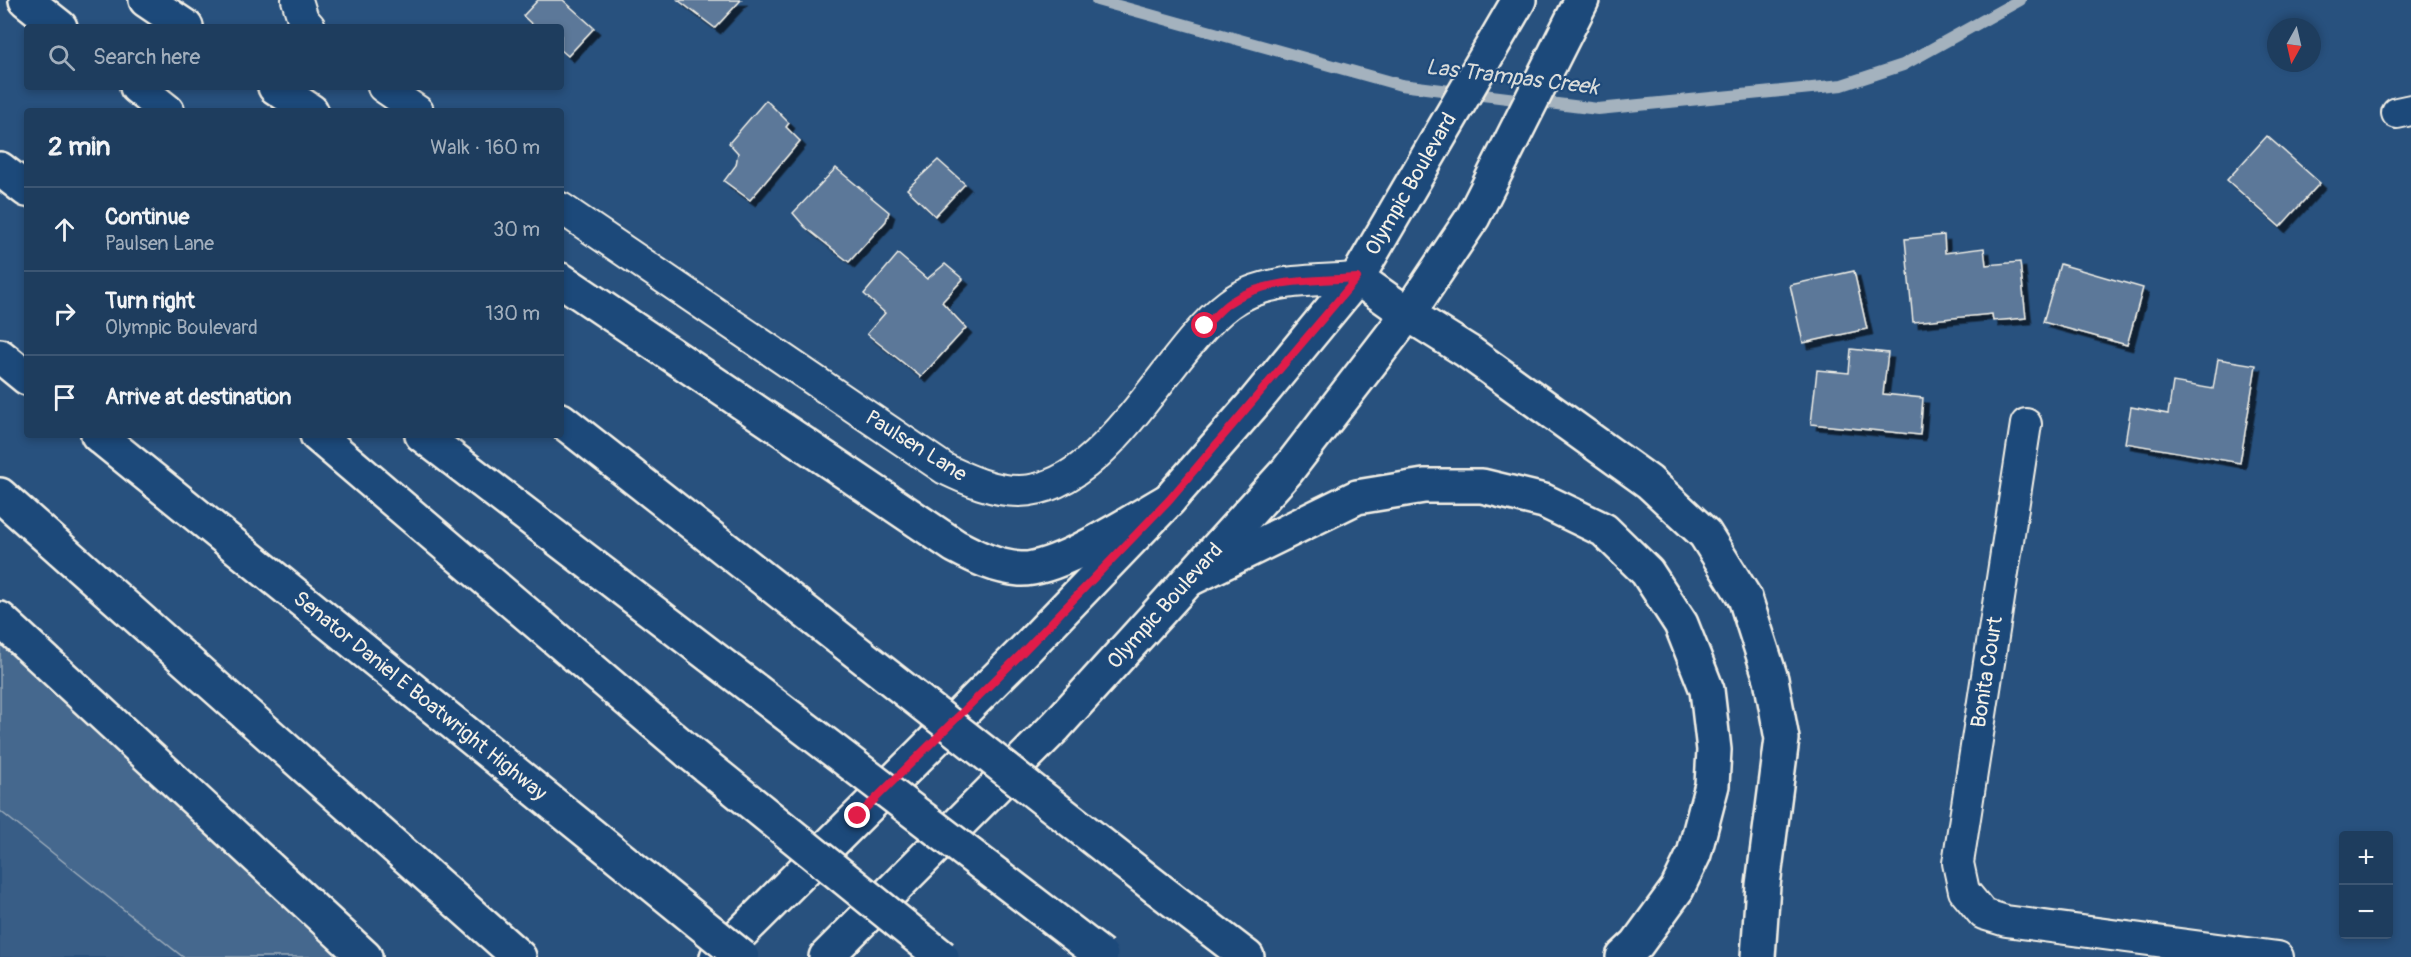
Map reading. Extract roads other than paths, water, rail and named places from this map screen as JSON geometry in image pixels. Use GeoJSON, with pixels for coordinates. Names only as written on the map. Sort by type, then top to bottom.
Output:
{"type":"FeatureCollection","features":[{"type":"Feature","properties":{"kind":"main road"},"geometry":{"type":"LineString","coordinates":[[26,0],[56,24]]}},
{"type":"Feature","properties":{"kind":"main road"},"geometry":{"type":"LineString","coordinates":[[147,0],[182,24]]}},
{"type":"Feature","properties":{"kind":"main road","name":"Olympic Boulevard"},"geometry":{"type":"LineString","coordinates":[[717,957],[1020,655],[1169,500],[1357,278],[1519,0]]}},
{"type":"Feature","properties":{"kind":"main road","name":"Olympic Boulevard"},"geometry":{"type":"LineString","coordinates":[[826,957],[1056,726],[1287,471],[1408,314],[1473,217],[1582,0]]}},
{"type":"Feature","properties":{"kind":"main road"},"geometry":{"type":"LineString","coordinates":[[140,90],[163,108]]}},
{"type":"Feature","properties":{"kind":"main road"},"geometry":{"type":"LineString","coordinates":[[280,90],[306,108]]}},
{"type":"Feature","properties":{"kind":"main road"},"geometry":{"type":"LineString","coordinates":[[0,168],[24,188]]}},
{"type":"Feature","properties":{"kind":"main road"},"geometry":{"type":"LineString","coordinates":[[1357,278],[1467,351],[1649,482],[1705,534],[1745,598],[1772,680],[1782,739],[1762,896],[1758,957]]}},
{"type":"Feature","properties":{"kind":"main road"},"geometry":{"type":"LineString","coordinates":[[564,282],[955,546],[988,563],[1022,569],[1056,562],[1169,500]]}},
{"type":"Feature","properties":{"kind":"main road"},"geometry":{"type":"LineString","coordinates":[[0,356],[24,376]]}},
{"type":"Feature","properties":{"kind":"main road"},"geometry":{"type":"LineString","coordinates":[[564,422],[1247,957]]}},
{"type":"Feature","properties":{"kind":"main road","name":"Senator Daniel E Boatwright Highway"},"geometry":{"type":"LineString","coordinates":[[102,438],[742,957]]}},
{"type":"Feature","properties":{"kind":"main road"},"geometry":{"type":"LineString","coordinates":[[320,438],[690,753],[942,957]]}},
{"type":"Feature","properties":{"kind":"main road"},"geometry":{"type":"LineString","coordinates":[[427,438],[1102,956]]}},
{"type":"Feature","properties":{"kind":"main road"},"geometry":{"type":"LineString","coordinates":[[1190,579],[1357,497],[1424,486],[1482,486],[1544,501],[1604,530],[1647,572],[1681,624],[1707,690],[1714,750],[1713,785],[1694,854],[1677,889],[1637,944],[1623,957]]}},
{"type":"Feature","properties":{"kind":"main road"},"geometry":{"type":"LineString","coordinates":[[0,495],[508,947]]}},
{"type":"Feature","properties":{"kind":"main road"},"geometry":{"type":"LineString","coordinates":[[0,619],[365,957]]}},
{"type":"Feature","properties":{"kind":"street"},"geometry":{"type":"LineString","coordinates":[[297,0],[303,19],[307,24]]}},
{"type":"Feature","properties":{"kind":"street"},"geometry":{"type":"LineString","coordinates":[[387,90],[414,108]]}},
{"type":"Feature","properties":{"kind":"street","name":"Paulsen Lane"},"geometry":{"type":"LineString","coordinates":[[564,210],[945,469],[980,485],[1019,491],[1053,485],[1085,466],[1111,439],[1205,326],[1229,303],[1253,291],[1289,283],[1357,278]]}},
{"type":"Feature","properties":{"kind":"street","name":"Bonita Court"},"geometry":{"type":"LineString","coordinates":[[2026,424],[1958,863],[1964,891],[1983,914],[2006,921],[2278,957]]}},
{"type":"Feature","properties":{"kind":"waterway","name":"Las Trampas Creek"},"geometry":{"type":"LineString","coordinates":[[1097,0],[1401,85],[1598,109],[1842,85],[1903,65],[2020,0]]}}]}
